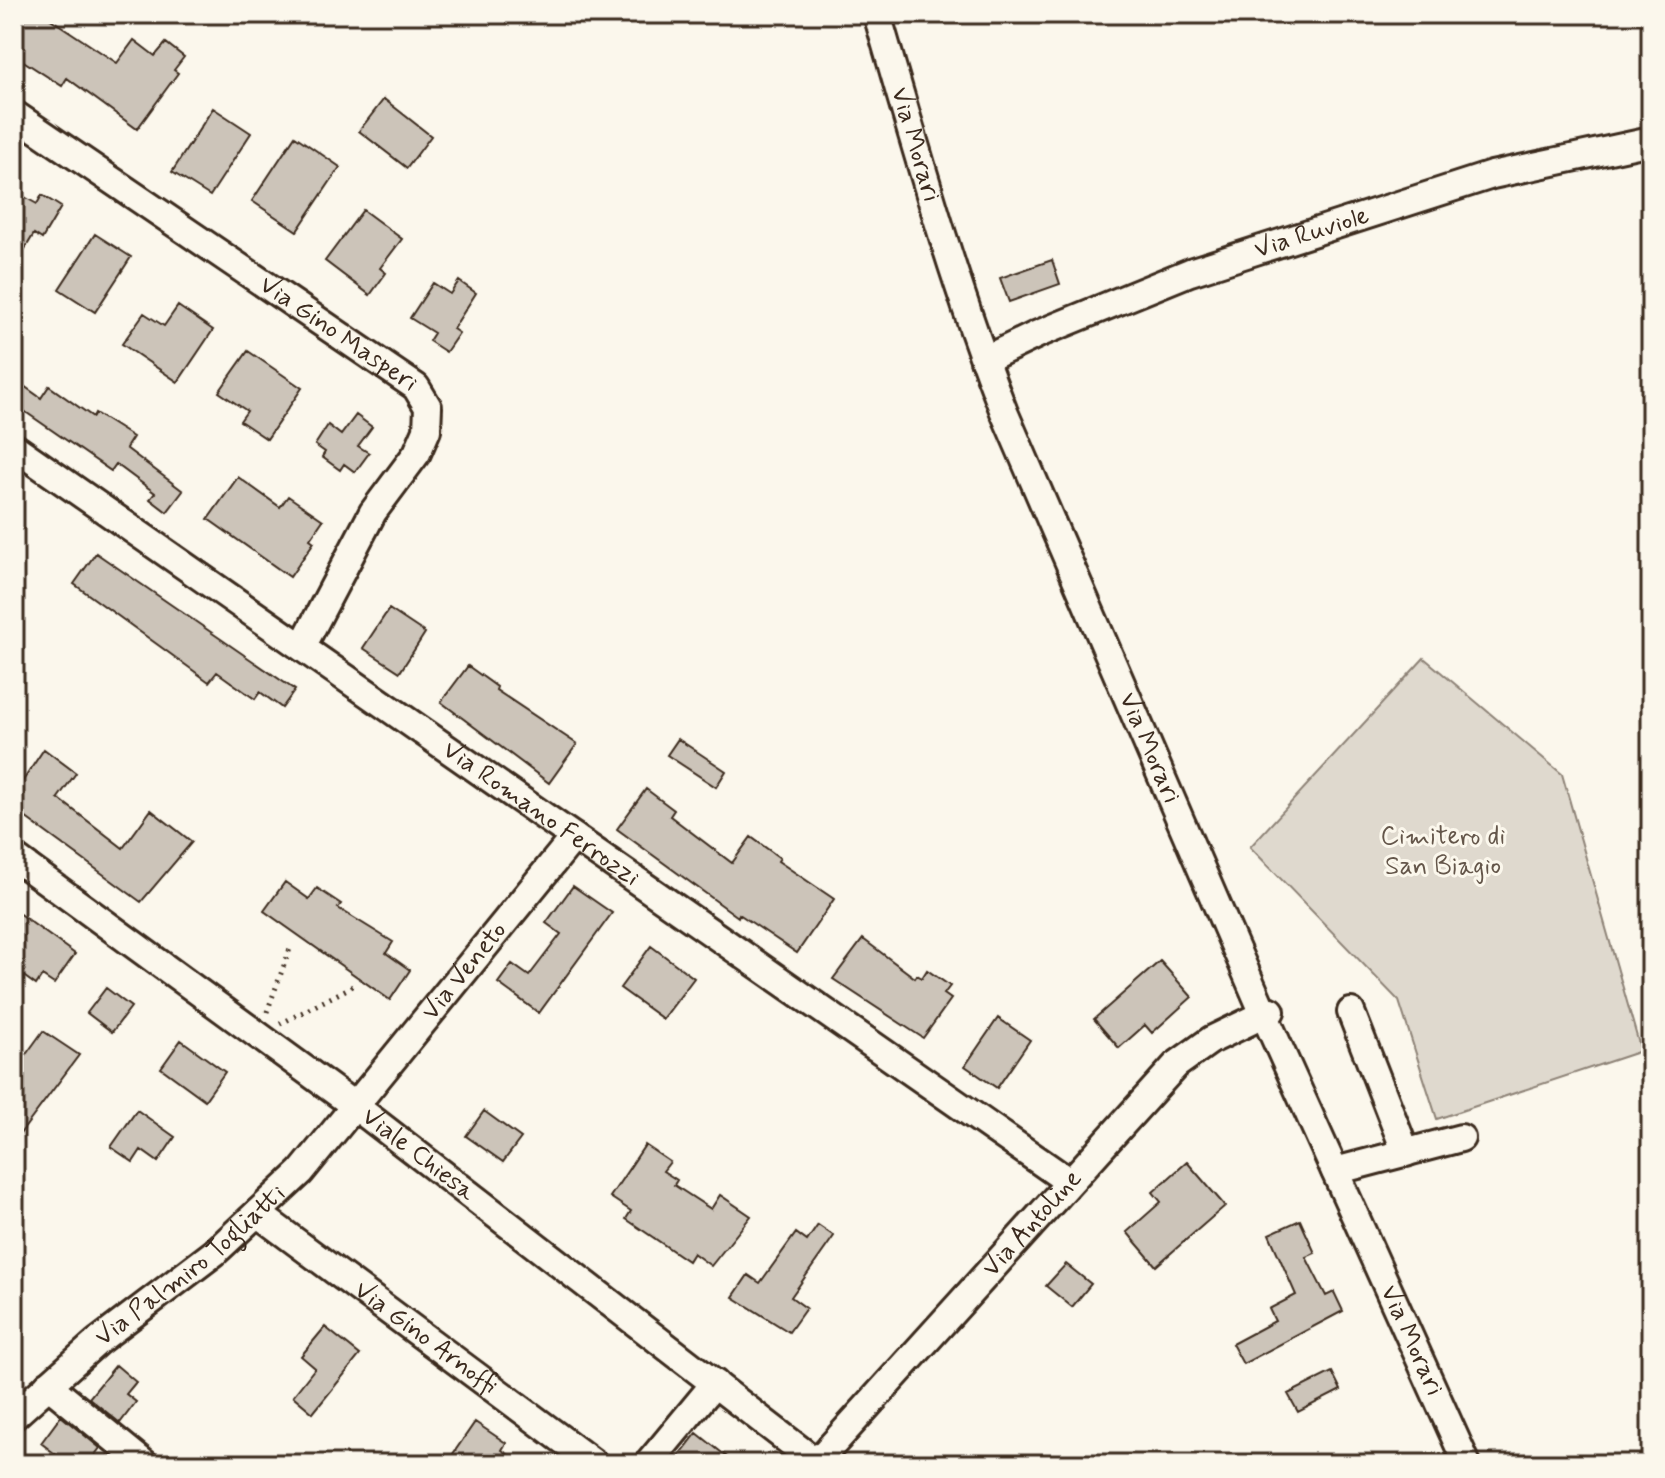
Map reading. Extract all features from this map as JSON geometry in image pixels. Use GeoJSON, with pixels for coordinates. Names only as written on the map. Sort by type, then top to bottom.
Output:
{"type":"FeatureCollection","features":[{"type":"Feature","properties":{"kind":"street","name":"Via Morari"},"geometry":{"type":"LineString","coordinates":[[877,14],[938,224],[984,360],[1335,1171],[1467,1464]]}},
{"type":"Feature","properties":{"kind":"street","name":"Via Gino Masperi"},"geometry":{"type":"LineString","coordinates":[[14,114],[416,387],[428,407],[427,430],[417,453],[373,512],[302,647]]}},
{"type":"Feature","properties":{"kind":"street","name":"Via Ruviole"},"geometry":{"type":"LineString","coordinates":[[984,360],[1038,334],[1190,272],[1492,175],[1651,141]]}},
{"type":"Feature","properties":{"kind":"street","name":"Via Romano Ferrozzi"},"geometry":{"type":"LineString","coordinates":[[14,447],[1068,1181]]}},
{"type":"Feature","properties":{"kind":"street","name":"Via Veneto"},"geometry":{"type":"LineString","coordinates":[[355,1106],[574,837]]}},
{"type":"Feature","properties":{"kind":"street","name":"Viale Chiesa"},"geometry":{"type":"LineString","coordinates":[[14,857],[355,1106],[815,1463]]}},
{"type":"Feature","properties":{"kind":"street"},"geometry":{"type":"LineString","coordinates":[[1351,1012],[1406,1153]]}},
{"type":"Feature","properties":{"kind":"street","name":"Via Antoline"},"geometry":{"type":"LineString","coordinates":[[815,1463],[1176,1065],[1211,1040],[1267,1013]]}},
{"type":"Feature","properties":{"kind":"street","name":"Via Palmiro Togliatti"},"geometry":{"type":"LineString","coordinates":[[14,1416],[97,1342],[214,1253],[301,1172],[355,1106]]}},
{"type":"Feature","properties":{"kind":"street"},"geometry":{"type":"LineString","coordinates":[[1335,1171],[1461,1138]]}},
{"type":"Feature","properties":{"kind":"street","name":"Via Gino Arnoffi"},"geometry":{"type":"LineString","coordinates":[[257,1213],[595,1464]]}},
{"type":"Feature","properties":{"kind":"street"},"geometry":{"type":"LineString","coordinates":[[648,1464],[715,1383]]}},
{"type":"Feature","properties":{"kind":"street"},"geometry":{"type":"LineString","coordinates":[[48,1385],[145,1464]]}},
{"type":"Feature","properties":{"kind":"path"},"geometry":{"type":"LineString","coordinates":[[258,1035],[291,946]]}},
{"type":"Feature","properties":{"kind":"path"},"geometry":{"type":"LineString","coordinates":[[258,1035],[353,986]]}},
{"type":"Feature","properties":{"kind":"green space","name":"Cimitero di San Biagio"},"geometry":{"type":"Polygon","coordinates":[[[1424,658],[1562,774],[1641,1051],[1437,1119],[1399,1001],[1250,847],[1424,658]]]}},
{"type":"Feature","properties":{"kind":"building"},"geometry":{"type":"Polygon","coordinates":[[[14,14],[43,14],[117,63],[134,40],[155,56],[166,43],[184,57],[174,70],[178,73],[137,129],[67,78],[62,86],[14,55],[14,14]]]}},
{"type":"Feature","properties":{"kind":"building"},"geometry":{"type":"Polygon","coordinates":[[[384,99],[431,136],[407,168],[359,131],[384,99]]]}},
{"type":"Feature","properties":{"kind":"building"},"geometry":{"type":"Polygon","coordinates":[[[213,108],[251,133],[210,196],[172,172],[213,108]]]}},
{"type":"Feature","properties":{"kind":"building"},"geometry":{"type":"Polygon","coordinates":[[[295,136],[340,167],[297,231],[252,201],[295,136]]]}},
{"type":"Feature","properties":{"kind":"building"},"geometry":{"type":"Polygon","coordinates":[[[14,191],[37,204],[42,195],[61,207],[42,239],[34,234],[14,267],[14,191]]]}},
{"type":"Feature","properties":{"kind":"building"},"geometry":{"type":"Polygon","coordinates":[[[363,210],[402,239],[380,268],[386,273],[370,295],[325,261],[363,210]]]}},
{"type":"Feature","properties":{"kind":"building"},"geometry":{"type":"Polygon","coordinates":[[[95,234],[131,257],[95,312],[59,289],[95,234]]]}},
{"type":"Feature","properties":{"kind":"building"},"geometry":{"type":"Polygon","coordinates":[[[1052,260],[1060,284],[1009,302],[1000,278],[1052,260]]]}},
{"type":"Feature","properties":{"kind":"building"},"geometry":{"type":"Polygon","coordinates":[[[459,281],[476,293],[453,329],[459,333],[446,352],[429,341],[434,333],[410,318],[433,283],[450,294],[459,281]]]}},
{"type":"Feature","properties":{"kind":"building"},"geometry":{"type":"Polygon","coordinates":[[[178,306],[213,330],[178,382],[122,344],[144,313],[164,326],[178,306]]]}},
{"type":"Feature","properties":{"kind":"building"},"geometry":{"type":"Polygon","coordinates":[[[248,351],[302,388],[267,439],[240,421],[247,411],[219,392],[248,351]]]}},
{"type":"Feature","properties":{"kind":"building"},"geometry":{"type":"Polygon","coordinates":[[[14,379],[41,398],[49,386],[93,417],[95,413],[133,437],[126,448],[183,491],[167,512],[150,499],[155,493],[116,464],[111,471],[14,404],[14,379]]]}},
{"type":"Feature","properties":{"kind":"building"},"geometry":{"type":"Polygon","coordinates":[[[356,415],[372,427],[358,446],[369,453],[355,472],[344,464],[340,470],[322,457],[325,452],[315,445],[328,425],[341,435],[356,415]]]}},
{"type":"Feature","properties":{"kind":"building"},"geometry":{"type":"Polygon","coordinates":[[[238,477],[280,507],[288,496],[323,520],[310,539],[314,542],[290,577],[208,519],[238,477]]]}},
{"type":"Feature","properties":{"kind":"building"},"geometry":{"type":"Polygon","coordinates":[[[96,553],[295,690],[282,708],[260,692],[255,699],[217,672],[209,682],[74,584],[96,553]]]}},
{"type":"Feature","properties":{"kind":"building"},"geometry":{"type":"Polygon","coordinates":[[[389,609],[425,633],[400,672],[363,648],[389,609]]]}},
{"type":"Feature","properties":{"kind":"building"},"geometry":{"type":"Polygon","coordinates":[[[468,666],[497,687],[496,690],[577,744],[549,783],[441,702],[468,666]]]}},
{"type":"Feature","properties":{"kind":"building"},"geometry":{"type":"Polygon","coordinates":[[[678,739],[726,771],[716,787],[667,755],[678,739]]]}},
{"type":"Feature","properties":{"kind":"building"},"geometry":{"type":"Polygon","coordinates":[[[44,749],[76,773],[58,798],[123,848],[151,810],[192,842],[141,902],[14,809],[14,794],[44,749]]]}},
{"type":"Feature","properties":{"kind":"building"},"geometry":{"type":"Polygon","coordinates":[[[646,789],[674,810],[670,816],[732,863],[751,837],[780,858],[778,861],[834,899],[797,953],[739,914],[738,917],[617,829],[646,789]]]}},
{"type":"Feature","properties":{"kind":"building"},"geometry":{"type":"Polygon","coordinates":[[[285,882],[309,899],[317,888],[341,904],[338,908],[393,942],[386,953],[410,970],[390,1000],[264,911],[285,882]]]}},
{"type":"Feature","properties":{"kind":"building"},"geometry":{"type":"Polygon","coordinates":[[[573,886],[612,913],[539,1013],[498,983],[512,964],[529,976],[561,934],[546,923],[573,886]]]}},
{"type":"Feature","properties":{"kind":"building"},"geometry":{"type":"Polygon","coordinates":[[[14,910],[75,954],[54,984],[42,976],[36,985],[14,969],[14,910]]]}},
{"type":"Feature","properties":{"kind":"building"},"geometry":{"type":"Polygon","coordinates":[[[863,939],[915,978],[917,975],[922,978],[927,970],[950,986],[944,994],[951,999],[923,1038],[833,979],[863,939]]]}},
{"type":"Feature","properties":{"kind":"building"},"geometry":{"type":"Polygon","coordinates":[[[651,946],[694,978],[663,1019],[620,988],[651,946]]]}},
{"type":"Feature","properties":{"kind":"building"},"geometry":{"type":"Polygon","coordinates":[[[1160,961],[1192,997],[1152,1033],[1145,1025],[1119,1048],[1094,1019],[1160,961]]]}},
{"type":"Feature","properties":{"kind":"building"},"geometry":{"type":"Polygon","coordinates":[[[106,988],[131,1007],[112,1032],[87,1013],[106,988]]]}},
{"type":"Feature","properties":{"kind":"building"},"geometry":{"type":"Polygon","coordinates":[[[998,1018],[1030,1040],[997,1088],[965,1066],[998,1018]]]}},
{"type":"Feature","properties":{"kind":"building"},"geometry":{"type":"Polygon","coordinates":[[[43,1031],[79,1055],[14,1142],[14,1071],[43,1031]]]}},
{"type":"Feature","properties":{"kind":"building"},"geometry":{"type":"Polygon","coordinates":[[[181,1040],[225,1072],[205,1100],[161,1068],[181,1040]]]}},
{"type":"Feature","properties":{"kind":"building"},"geometry":{"type":"Polygon","coordinates":[[[137,1110],[175,1137],[158,1162],[141,1150],[133,1162],[111,1147],[137,1110]]]}},
{"type":"Feature","properties":{"kind":"building"},"geometry":{"type":"Polygon","coordinates":[[[484,1111],[521,1138],[503,1162],[466,1136],[484,1111]]]}},
{"type":"Feature","properties":{"kind":"building"},"geometry":{"type":"Polygon","coordinates":[[[645,1145],[670,1162],[663,1171],[677,1180],[674,1185],[711,1209],[720,1195],[751,1216],[711,1266],[693,1253],[688,1261],[626,1219],[631,1211],[610,1197],[645,1145]]]}},
{"type":"Feature","properties":{"kind":"building"},"geometry":{"type":"Polygon","coordinates":[[[1187,1162],[1225,1206],[1156,1266],[1127,1232],[1161,1202],[1153,1192],[1187,1162]]]}},
{"type":"Feature","properties":{"kind":"building"},"geometry":{"type":"Polygon","coordinates":[[[1300,1220],[1315,1253],[1306,1257],[1326,1296],[1334,1292],[1343,1311],[1243,1364],[1232,1344],[1275,1321],[1269,1309],[1296,1295],[1269,1234],[1300,1220]]]}},
{"type":"Feature","properties":{"kind":"building"},"geometry":{"type":"Polygon","coordinates":[[[818,1225],[834,1236],[791,1297],[806,1308],[789,1332],[733,1297],[748,1275],[760,1283],[796,1233],[807,1241],[818,1225]]]}},
{"type":"Feature","properties":{"kind":"building"},"geometry":{"type":"Polygon","coordinates":[[[1066,1264],[1091,1284],[1072,1307],[1046,1286],[1066,1264]]]}},
{"type":"Feature","properties":{"kind":"building"},"geometry":{"type":"Polygon","coordinates":[[[325,1327],[360,1355],[313,1413],[293,1396],[315,1368],[301,1356],[325,1327]]]}},
{"type":"Feature","properties":{"kind":"building"},"geometry":{"type":"Polygon","coordinates":[[[116,1365],[136,1382],[126,1394],[136,1402],[120,1423],[89,1398],[116,1365]]]}},
{"type":"Feature","properties":{"kind":"building"},"geometry":{"type":"Polygon","coordinates":[[[1332,1372],[1341,1390],[1298,1412],[1288,1394],[1332,1372]]]}},
{"type":"Feature","properties":{"kind":"building"},"geometry":{"type":"Polygon","coordinates":[[[61,1416],[100,1448],[88,1464],[68,1464],[41,1443],[61,1416]]]}},
{"type":"Feature","properties":{"kind":"building"},"geometry":{"type":"Polygon","coordinates":[[[475,1422],[506,1443],[502,1450],[522,1464],[446,1464],[475,1422]]]}},
{"type":"Feature","properties":{"kind":"building"},"geometry":{"type":"Polygon","coordinates":[[[697,1433],[736,1464],[673,1464],[697,1433]]]}}]}
